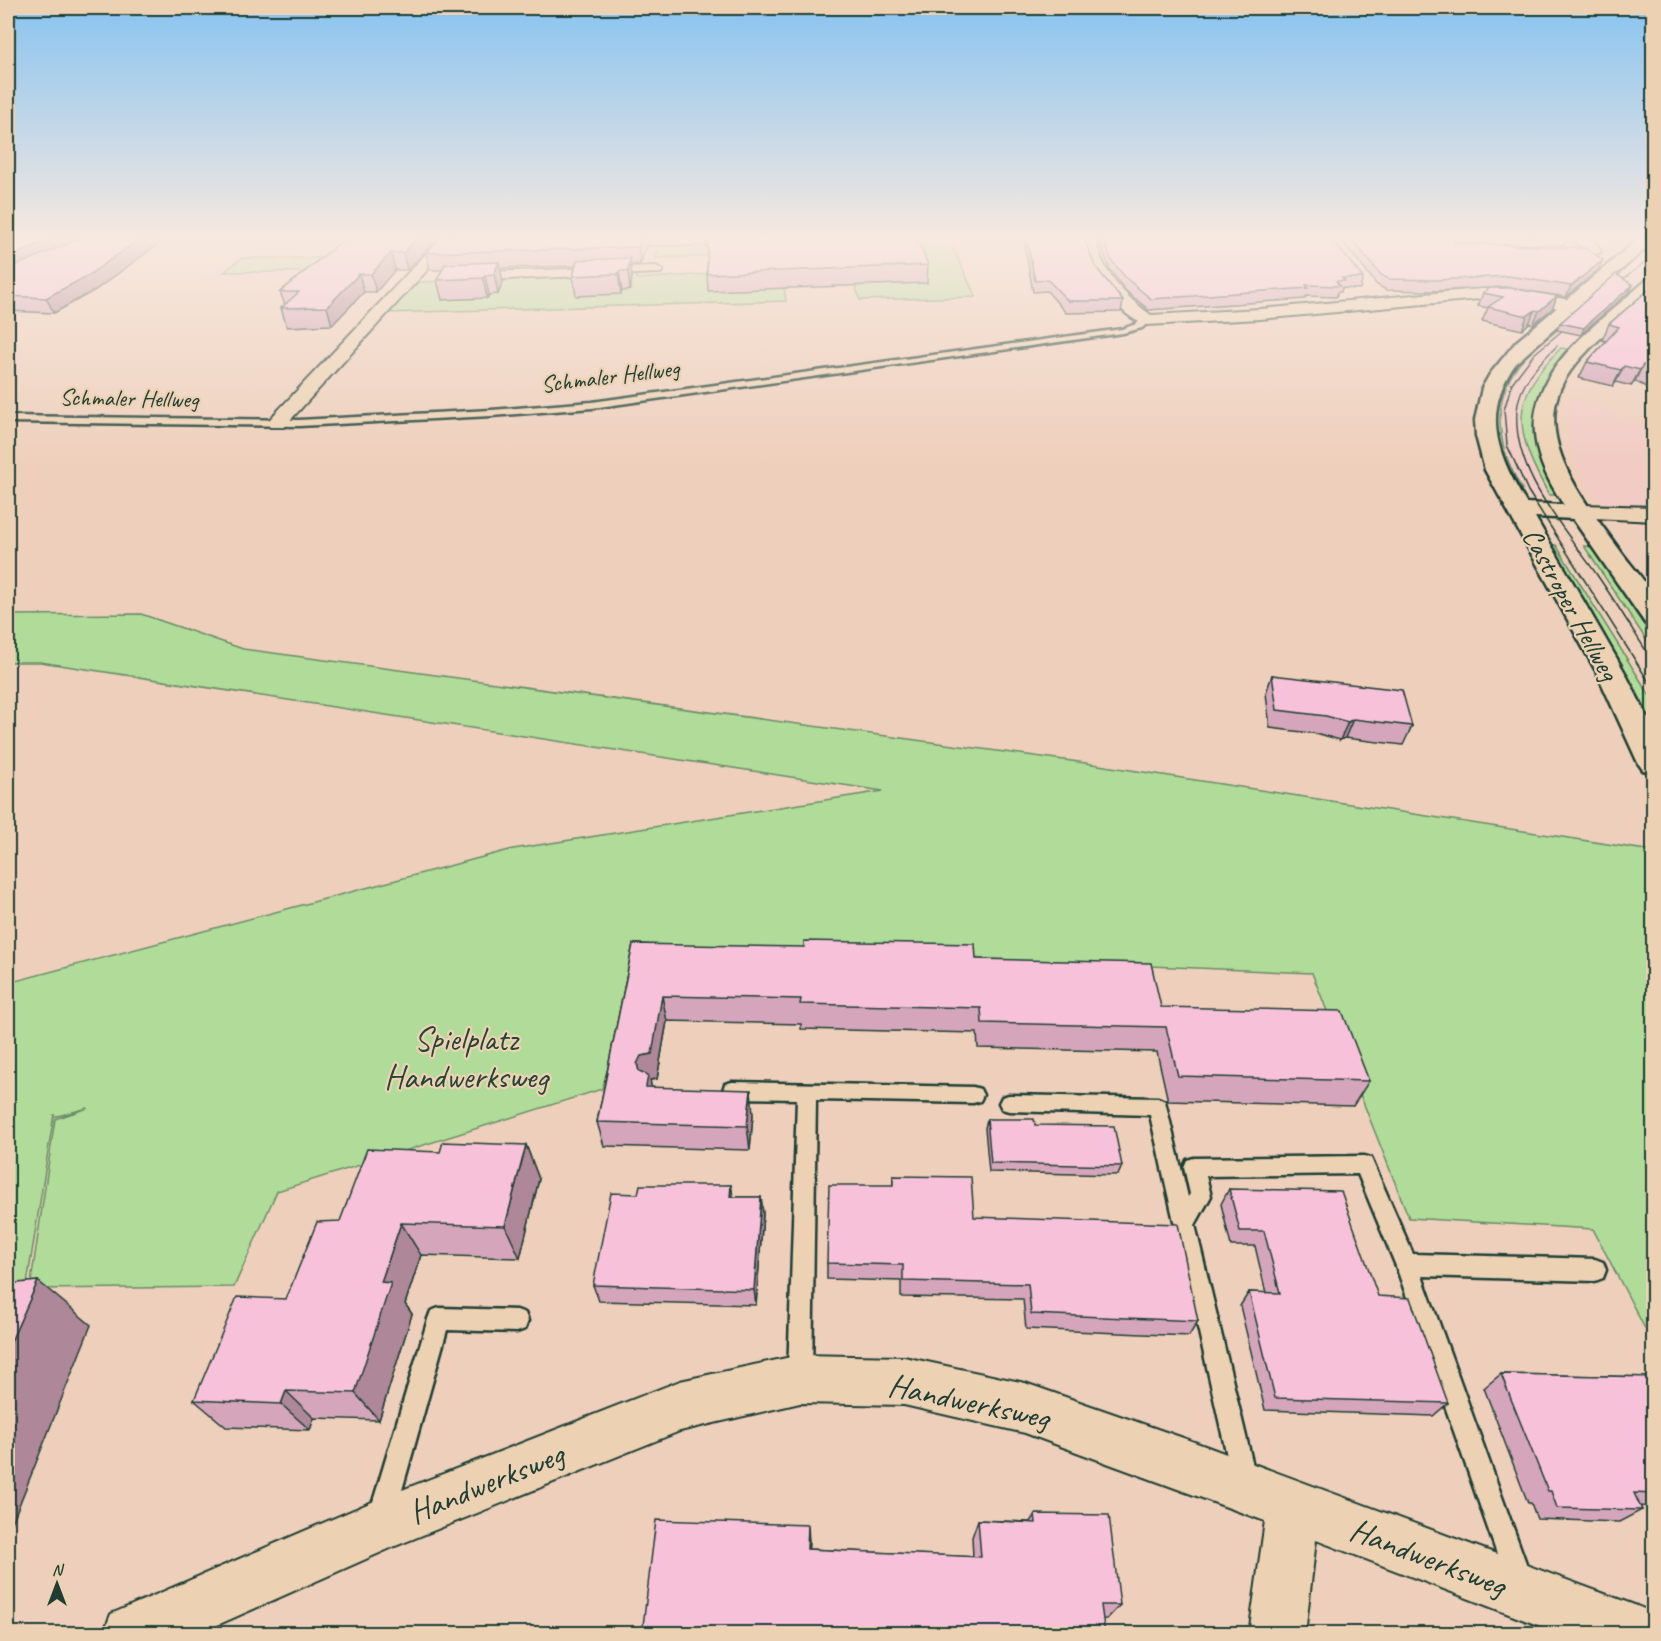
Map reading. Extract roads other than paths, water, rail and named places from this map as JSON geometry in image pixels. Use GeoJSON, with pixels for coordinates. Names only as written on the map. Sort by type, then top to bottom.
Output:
{"type":"FeatureCollection","features":[{"type":"Feature","properties":{"kind":"main road","name":"Castroper Hellweg"},"geometry":{"type":"LineString","coordinates":[[1562,313],[1509,360],[1490,392],[1484,421],[1489,453],[1518,510],[1610,671],[1653,763]]}},
{"type":"Feature","properties":{"kind":"main road","name":"Castroper Hellweg"},"geometry":{"type":"LineString","coordinates":[[1621,313],[1559,371],[1543,409],[1544,431],[1553,468],[1653,617]]}},
{"type":"Feature","properties":{"kind":"main road","name":"Castroper Hellweg"},"geometry":{"type":"LineString","coordinates":[[1518,510],[1582,512]]}},
{"type":"Feature","properties":{"kind":"street"},"geometry":{"type":"LineString","coordinates":[[277,423],[380,313]]}},
{"type":"Feature","properties":{"kind":"street"},"geometry":{"type":"LineString","coordinates":[[1139,313],[1147,320]]}},
{"type":"Feature","properties":{"kind":"street","name":"Schmaler Hellweg"},"geometry":{"type":"LineString","coordinates":[[1147,320],[1266,313]]}},
{"type":"Feature","properties":{"kind":"street"},"geometry":{"type":"LineString","coordinates":[[1582,512],[1653,514]]}},
{"type":"Feature","properties":{"kind":"street","name":"Handwerksweg"},"geometry":{"type":"LineString","coordinates":[[131,1634],[379,1526],[680,1406],[800,1379],[904,1381],[1025,1408],[1270,1496],[1637,1634]]}},
{"type":"Feature","properties":{"kind":"street"},"geometry":{"type":"LineString","coordinates":[[1270,1496],[1277,1634]]}},
{"type":"Feature","properties":{"kind":"lane","name":"Schmaler Hellweg"},"geometry":{"type":"LineString","coordinates":[[8,419],[277,423],[491,413],[592,405],[1123,331],[1139,326],[1147,320]]}},
{"type":"Feature","properties":{"kind":"lane"},"geometry":{"type":"LineString","coordinates":[[713,1090],[973,1095]]}},
{"type":"Feature","properties":{"kind":"lane"},"geometry":{"type":"LineString","coordinates":[[800,1379],[807,1091]]}},
{"type":"Feature","properties":{"kind":"lane"},"geometry":{"type":"LineString","coordinates":[[1009,1103],[1158,1107],[1184,1223],[1270,1496]]}},
{"type":"Feature","properties":{"kind":"lane"},"geometry":{"type":"LineString","coordinates":[[1184,1223],[1201,1196],[1194,1167],[1364,1165],[1407,1265],[1524,1593]]}},
{"type":"Feature","properties":{"kind":"lane"},"geometry":{"type":"LineString","coordinates":[[1407,1265],[1595,1270]]}},
{"type":"Feature","properties":{"kind":"lane"},"geometry":{"type":"LineString","coordinates":[[379,1526],[439,1319],[518,1321]]}},
{"type":"Feature","properties":{"kind":"tram line"},"geometry":{"type":"LineString","coordinates":[[1575,320],[1534,354],[1512,383],[1504,410],[1507,445],[1528,491],[1654,690]]}},
{"type":"Feature","properties":{"kind":"tram line"},"geometry":{"type":"LineString","coordinates":[[1557,346],[1531,375],[1519,400],[1518,433],[1523,456],[1531,477],[1543,498],[1654,663]]}},
{"type":"Feature","properties":{"kind":"park label","name":"Spielplatz Handwerksweg"},"geometry":{"type":"Point","coordinates":[466,1058]}}]}
